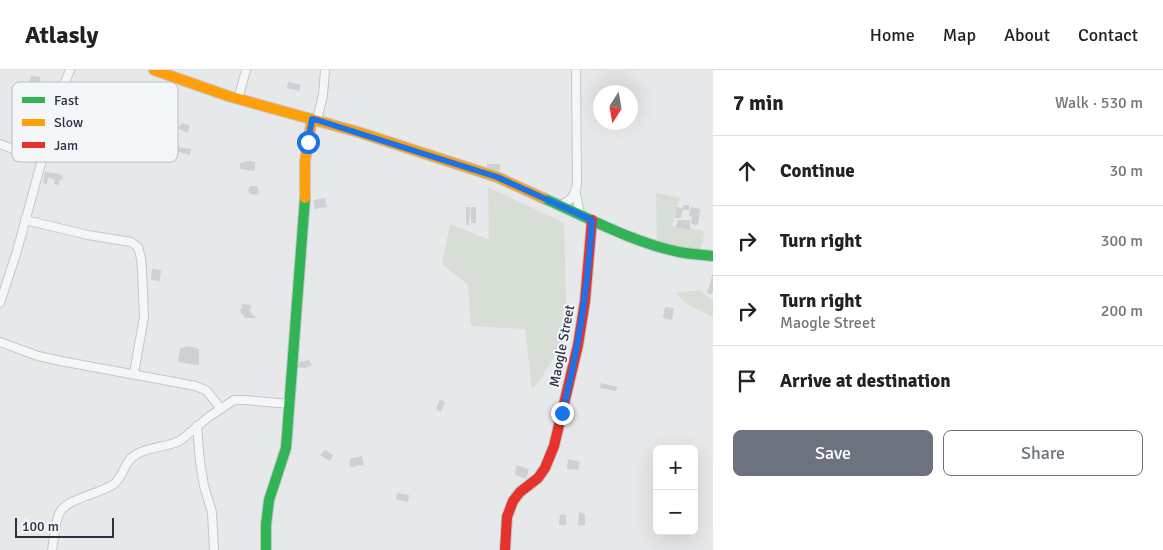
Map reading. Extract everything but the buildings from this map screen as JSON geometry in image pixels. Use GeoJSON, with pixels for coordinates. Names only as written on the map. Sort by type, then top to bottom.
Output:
{"type":"FeatureCollection","features":[{"type":"Feature","properties":{"kind":"street"},"geometry":{"type":"LineString","coordinates":[[65,82],[70,70]]}},
{"type":"Feature","properties":{"kind":"street"},"geometry":{"type":"LineString","coordinates":[[154,70],[238,99],[314,120],[497,177],[621,233],[650,244],[679,252],[713,256]]}},
{"type":"Feature","properties":{"kind":"street"},"geometry":{"type":"LineString","coordinates":[[238,99],[246,70]]}},
{"type":"Feature","properties":{"kind":"street"},"geometry":{"type":"LineString","coordinates":[[266,550],[267,518],[271,492],[284,461],[290,404],[305,208],[306,161],[314,120],[323,95],[325,70]]}},
{"type":"Feature","properties":{"kind":"street"},"geometry":{"type":"LineString","coordinates":[[576,70],[576,194],[580,214]]}},
{"type":"Feature","properties":{"kind":"street"},"geometry":{"type":"LineString","coordinates":[[0,144],[12,149]]}},
{"type":"Feature","properties":{"kind":"street"},"geometry":{"type":"LineString","coordinates":[[0,303],[17,251],[41,162]]}},
{"type":"Feature","properties":{"kind":"street"},"geometry":{"type":"LineString","coordinates":[[561,205],[572,199],[576,194]]}},
{"type":"Feature","properties":{"kind":"street"},"geometry":{"type":"LineString","coordinates":[[24,220],[131,242],[138,247],[141,258],[144,317],[134,373]]}},
{"type":"Feature","properties":{"kind":"street","name":"Maogle Street"},"geometry":{"type":"LineString","coordinates":[[505,550],[507,516],[513,501],[520,492],[538,478],[545,468],[554,446],[578,345],[585,301],[592,220]]}},
{"type":"Feature","properties":{"kind":"street"},"geometry":{"type":"LineString","coordinates":[[0,342],[18,350],[47,358],[196,386],[207,392],[221,409]]}},
{"type":"Feature","properties":{"kind":"street"},"geometry":{"type":"LineString","coordinates":[[52,550],[60,513],[66,506],[113,485],[129,459],[134,455],[176,443],[234,400],[290,404]]}},
{"type":"Feature","properties":{"kind":"street"},"geometry":{"type":"LineString","coordinates":[[197,426],[204,486],[212,512],[214,550]]}},
{"type":"Feature","properties":{"kind":"shaded area"},"geometry":{"type":"Polygon","coordinates":[[[488,187],[564,223],[567,335],[539,382],[532,388],[525,329],[471,326],[468,285],[442,264],[450,224],[489,240],[488,187]]]}},
{"type":"Feature","properties":{"kind":"shaded area"},"geometry":{"type":"Polygon","coordinates":[[[656,193],[681,198],[676,207],[672,226],[705,231],[699,255],[657,247],[656,193]]]}},
{"type":"Feature","properties":{"kind":"shaded area"},"geometry":{"type":"Polygon","coordinates":[[[700,290],[713,301],[713,318],[684,302],[676,293],[700,290]]]}},
{"type":"Feature","properties":{"kind":"traffic: fast"},"geometry":{"type":"LineString","coordinates":[[266,550],[269,500],[286,448],[305,198]]}},
{"type":"Feature","properties":{"kind":"traffic: fast"},"geometry":{"type":"LineString","coordinates":[[543,198],[661,248],[713,256]]}},
{"type":"Feature","properties":{"kind":"traffic: slow"},"geometry":{"type":"LineString","coordinates":[[154,70],[228,96],[358,132],[497,177],[543,198]]}},
{"type":"Feature","properties":{"kind":"traffic: slow"},"geometry":{"type":"LineString","coordinates":[[305,198],[305,161],[312,119]]}},
{"type":"Feature","properties":{"kind":"traffic: jam"},"geometry":{"type":"LineString","coordinates":[[505,550],[507,517],[513,501],[520,492],[538,478],[545,468],[554,446],[578,345],[585,301],[592,220]]}},
{"type":"Feature","properties":{"kind":"route"},"geometry":{"type":"LineString","coordinates":[[308,142],[312,119],[317,120],[386,140],[497,177],[592,220],[585,301],[572,376],[562,413]]}}]}
